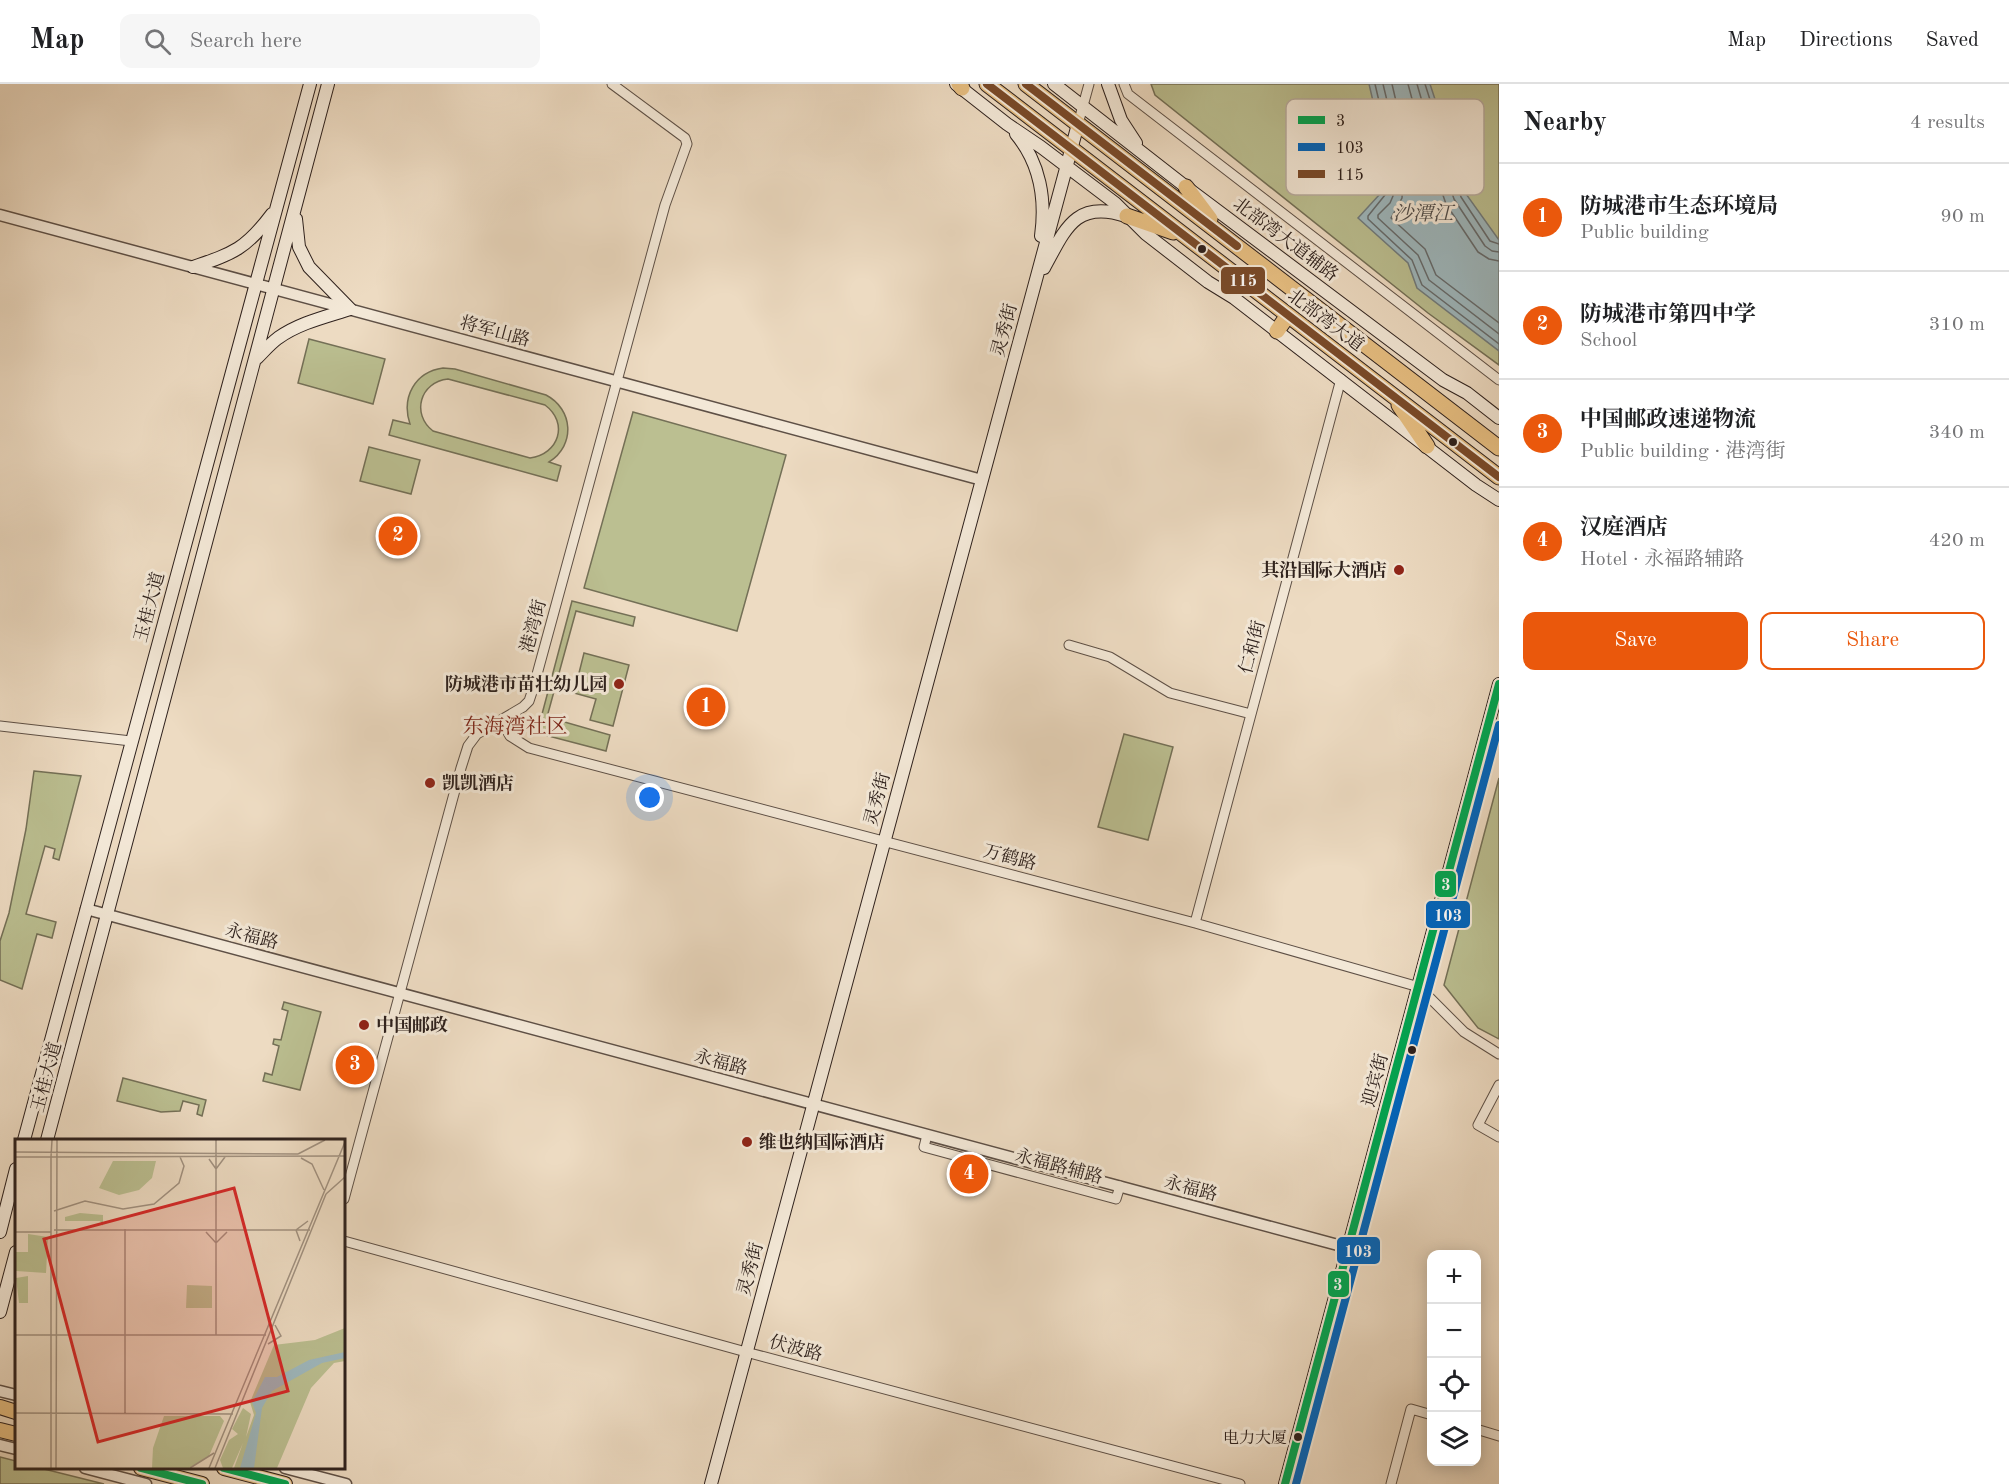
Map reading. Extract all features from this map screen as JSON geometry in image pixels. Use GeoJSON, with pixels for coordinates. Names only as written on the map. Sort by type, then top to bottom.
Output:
{"type":"FeatureCollection","features":[{"type":"Feature","properties":{"kind":"highway","name":"北部湾大道"},"geometry":{"type":"LineString","coordinates":[[987,84],[1499,477]]}},
{"type":"Feature","properties":{"kind":"highway","name":"北部湾大道"},"geometry":{"type":"LineString","coordinates":[[1026,84],[1499,448]]}},
{"type":"Feature","properties":{"kind":"highway"},"geometry":{"type":"LineString","coordinates":[[1186,187],[1220,234]]}},
{"type":"Feature","properties":{"kind":"highway"},"geometry":{"type":"LineString","coordinates":[[1127,216],[1184,235]]}},
{"type":"Feature","properties":{"kind":"highway"},"geometry":{"type":"LineString","coordinates":[[1277,331],[1288,315]]}},
{"type":"Feature","properties":{"kind":"highway"},"geometry":{"type":"LineString","coordinates":[[1392,395],[1427,446]]}},
{"type":"Feature","properties":{"kind":"main road","name":"玉桂大道"},"geometry":{"type":"LineString","coordinates":[[24,1139],[310,84]]}},
{"type":"Feature","properties":{"kind":"main road","name":"玉桂大道"},"geometry":{"type":"LineString","coordinates":[[47,1139],[257,358],[328,84]]}},
{"type":"Feature","properties":{"kind":"main road","name":"北部湾大道辅路"},"geometry":{"type":"LineString","coordinates":[[1054,84],[1186,187],[1443,380],[1467,393],[1499,418]]}},
{"type":"Feature","properties":{"kind":"main road"},"geometry":{"type":"LineString","coordinates":[[1108,84],[1121,120],[1134,140],[1151,159]]}},
{"type":"Feature","properties":{"kind":"main road"},"geometry":{"type":"LineString","coordinates":[[959,85],[1007,124],[1115,203],[1146,234],[1277,331],[1476,485],[1499,500]]}},
{"type":"Feature","properties":{"kind":"main road"},"geometry":{"type":"LineString","coordinates":[[1007,124],[1023,143],[1035,165],[1042,194],[1043,223],[1035,285]]}},
{"type":"Feature","properties":{"kind":"main road","name":"灵秀街"},"geometry":{"type":"LineString","coordinates":[[711,1484],[1078,124]]}},
{"type":"Feature","properties":{"kind":"main road"},"geometry":{"type":"LineString","coordinates":[[193,267],[241,249],[258,233],[276,208]]}},
{"type":"Feature","properties":{"kind":"main road"},"geometry":{"type":"LineString","coordinates":[[1035,285],[1064,232],[1074,220],[1087,213],[1100,211],[1127,216]]}},
{"type":"Feature","properties":{"kind":"main road"},"geometry":{"type":"LineString","coordinates":[[257,358],[277,339],[294,328],[350,309],[309,267],[299,247],[295,212]]}},
{"type":"Feature","properties":{"kind":"main road"},"geometry":{"type":"LineString","coordinates":[[1476,485],[1499,513]]}},
{"type":"Feature","properties":{"kind":"main road","name":"迎宾街"},"geometry":{"type":"LineString","coordinates":[[1285,1484],[1498,687]]}},
{"type":"Feature","properties":{"kind":"main road"},"geometry":{"type":"LineString","coordinates":[[0,1232],[15,1173]]}},
{"type":"Feature","properties":{"kind":"main road"},"geometry":{"type":"LineString","coordinates":[[0,1312],[15,1256]]}},
{"type":"Feature","properties":{"kind":"main road"},"geometry":{"type":"LineString","coordinates":[[0,1407],[15,1412]]}},
{"type":"Feature","properties":{"kind":"main road"},"geometry":{"type":"LineString","coordinates":[[0,1430],[15,1434]]}},
{"type":"Feature","properties":{"kind":"main road"},"geometry":{"type":"LineString","coordinates":[[148,1469],[202,1484]]}},
{"type":"Feature","properties":{"kind":"main road"},"geometry":{"type":"LineString","coordinates":[[237,1469],[270,1474],[285,1484]]}},
{"type":"Feature","properties":{"kind":"street","name":"港湾街"},"geometry":{"type":"LineString","coordinates":[[345,1195],[460,768],[468,746],[477,734],[523,707],[529,701],[534,689],[665,205],[687,144],[685,138],[612,84]]}},
{"type":"Feature","properties":{"kind":"street"},"geometry":{"type":"LineString","coordinates":[[1078,124],[1089,84]]}},
{"type":"Feature","properties":{"kind":"street"},"geometry":{"type":"LineString","coordinates":[[1124,84],[1128,94],[1499,380]]}},
{"type":"Feature","properties":{"kind":"street","name":"将军山路"},"geometry":{"type":"LineString","coordinates":[[0,215],[982,480]]}},
{"type":"Feature","properties":{"kind":"street","name":"仁和街"},"geometry":{"type":"LineString","coordinates":[[1195,923],[1341,380]]}},
{"type":"Feature","properties":{"kind":"street"},"geometry":{"type":"LineString","coordinates":[[1069,645],[1110,657],[1170,693],[1251,714]]}},
{"type":"Feature","properties":{"kind":"street","name":"万鹤路"},"geometry":{"type":"LineString","coordinates":[[501,720],[510,736],[529,748],[1195,923],[1419,987],[1464,1032],[1499,1054]]}},
{"type":"Feature","properties":{"kind":"street"},"geometry":{"type":"LineString","coordinates":[[0,726],[131,741]]}},
{"type":"Feature","properties":{"kind":"street","name":"永福路"},"geometry":{"type":"LineString","coordinates":[[86,909],[1348,1248]]}},
{"type":"Feature","properties":{"kind":"street"},"geometry":{"type":"LineString","coordinates":[[1499,1085],[1478,1125],[1499,1137]]}},
{"type":"Feature","properties":{"kind":"street","name":"伏波路"},"geometry":{"type":"LineString","coordinates":[[345,1241],[746,1352],[1240,1484]]}},
{"type":"Feature","properties":{"kind":"street"},"geometry":{"type":"LineString","coordinates":[[0,1391],[15,1395]]}},
{"type":"Feature","properties":{"kind":"street"},"geometry":{"type":"LineString","coordinates":[[1390,1484],[1411,1409],[1427,1414]]}},
{"type":"Feature","properties":{"kind":"street"},"geometry":{"type":"LineString","coordinates":[[1481,1431],[1499,1436]]}},
{"type":"Feature","properties":{"kind":"street"},"geometry":{"type":"LineString","coordinates":[[0,1445],[15,1449]]}},
{"type":"Feature","properties":{"kind":"street"},"geometry":{"type":"LineString","coordinates":[[91,1469],[146,1484]]}},
{"type":"Feature","properties":{"kind":"street"},"geometry":{"type":"LineString","coordinates":[[298,1469],[346,1484]]}},
{"type":"Feature","properties":{"kind":"green space"},"geometry":{"type":"Polygon","coordinates":[[[1151,84],[1499,84],[1499,365],[1428,313],[1155,95],[1151,84]]]}},
{"type":"Feature","properties":{"kind":"green space"},"geometry":{"type":"Polygon","coordinates":[[[309,339],[385,359],[373,404],[298,383],[309,339]]]}},
{"type":"Feature","properties":{"kind":"green space"},"geometry":{"type":"Polygon","coordinates":[[[455,369],[546,395],[555,401],[562,409],[568,427],[564,446],[549,462],[561,466],[557,481],[389,435],[393,420],[410,424],[407,404],[409,395],[418,380],[433,370],[455,369]],[[448,379],[438,381],[425,392],[421,408],[426,424],[433,431],[530,458],[548,451],[557,437],[557,420],[545,405],[448,379]]]}},
{"type":"Feature","properties":{"kind":"green space"},"geometry":{"type":"Polygon","coordinates":[[[633,412],[786,455],[737,631],[584,588],[633,412]]]}},
{"type":"Feature","properties":{"kind":"green space"},"geometry":{"type":"Polygon","coordinates":[[[369,447],[420,460],[411,494],[360,481],[369,447]]]}},
{"type":"Feature","properties":{"kind":"green space"},"geometry":{"type":"Polygon","coordinates":[[[572,601],[635,617],[633,626],[576,611],[547,717],[610,735],[606,751],[537,733],[572,601]]]}},
{"type":"Feature","properties":{"kind":"green space"},"geometry":{"type":"Polygon","coordinates":[[[584,653],[629,665],[613,726],[590,720],[596,699],[574,693],[584,653]]]}},
{"type":"Feature","properties":{"kind":"green space"},"geometry":{"type":"Polygon","coordinates":[[[1124,734],[1173,747],[1148,840],[1098,827],[1124,734]]]}},
{"type":"Feature","properties":{"kind":"green space"},"geometry":{"type":"Polygon","coordinates":[[[34,771],[81,776],[59,860],[53,858],[55,849],[45,846],[26,914],[56,922],[52,938],[37,934],[22,989],[0,980],[0,941],[9,913],[26,829],[34,771]]]}},
{"type":"Feature","properties":{"kind":"green space"},"geometry":{"type":"Polygon","coordinates":[[[1499,778],[1499,1039],[1478,1028],[1444,985],[1499,778]]]}},
{"type":"Feature","properties":{"kind":"green space"},"geometry":{"type":"Polygon","coordinates":[[[284,1002],[321,1012],[300,1090],[263,1081],[265,1073],[272,1075],[279,1046],[273,1044],[274,1039],[281,1040],[288,1011],[282,1009],[284,1002]]]}},
{"type":"Feature","properties":{"kind":"green space"},"geometry":{"type":"Polygon","coordinates":[[[123,1078],[206,1100],[202,1116],[197,1114],[199,1105],[183,1101],[180,1111],[161,1112],[117,1101],[123,1078]]]}},
{"type":"Feature","properties":{"kind":"green space"},"geometry":{"type":"Polygon","coordinates":[[[0,1457],[15,1461],[15,1469],[44,1469],[104,1484],[0,1484],[0,1457]]]}},
{"type":"Feature","properties":{"kind":"water","name":"沙潭江"},"geometry":{"type":"Polygon","coordinates":[[[1369,84],[1430,84],[1435,99],[1372,99],[1369,84]]]}},
{"type":"Feature","properties":{"kind":"water","name":"沙潭江"},"geometry":{"type":"Polygon","coordinates":[[[1379,195],[1467,195],[1499,240],[1499,351],[1417,288],[1408,263],[1358,218],[1379,195]]]}},
{"type":"Feature","properties":{"kind":"transit line","name":"115"},"geometry":{"type":"LineString","coordinates":[[987,84],[1499,477]]}},
{"type":"Feature","properties":{"kind":"transit line","name":"115"},"geometry":{"type":"LineString","coordinates":[[1026,84],[1237,246]]}},
{"type":"Feature","properties":{"kind":"transit line","name":"3"},"geometry":{"type":"LineString","coordinates":[[1285,1484],[1499,684]]}},
{"type":"Feature","properties":{"kind":"transit line","name":"103"},"geometry":{"type":"LineString","coordinates":[[1296,1484],[1499,725]]}},
{"type":"Feature","properties":{"kind":"transit line","name":"3"},"geometry":{"type":"LineString","coordinates":[[145,1469],[202,1484]]}},
{"type":"Feature","properties":{"kind":"transit line","name":"3"},"geometry":{"type":"LineString","coordinates":[[228,1469],[285,1484]]}},
{"type":"Feature","properties":{"kind":"place","name":"防城港市第四中学"},"geometry":{"type":"Point","coordinates":[398,536]}},
{"type":"Feature","properties":{"kind":"place","name":"其沿国际大酒店"},"geometry":{"type":"Point","coordinates":[1399,570]}},
{"type":"Feature","properties":{"kind":"place","name":"防城港市苗壮幼儿园"},"geometry":{"type":"Point","coordinates":[619,684]}},
{"type":"Feature","properties":{"kind":"place","name":"防城港市生态环境局"},"geometry":{"type":"Point","coordinates":[706,707]}},
{"type":"Feature","properties":{"kind":"place","name":"凯凯酒店"},"geometry":{"type":"Point","coordinates":[430,783]}},
{"type":"Feature","properties":{"kind":"place","name":"中国邮政"},"geometry":{"type":"Point","coordinates":[364,1025]}},
{"type":"Feature","properties":{"kind":"place","name":"中国邮政速递物流"},"geometry":{"type":"Point","coordinates":[355,1065]}},
{"type":"Feature","properties":{"kind":"place","name":"维也纳国际酒店"},"geometry":{"type":"Point","coordinates":[747,1142]}},
{"type":"Feature","properties":{"kind":"place","name":"汉庭酒店"},"geometry":{"type":"Point","coordinates":[969,1174]}},
{"type":"Feature","properties":{"kind":"place","name":"电力大厦"},"geometry":{"type":"Point","coordinates":[1298,1437]}},
{"type":"Feature","properties":{"kind":"district","name":"东海湾社区"},"geometry":{"type":"Point","coordinates":[515,726]}}]}
